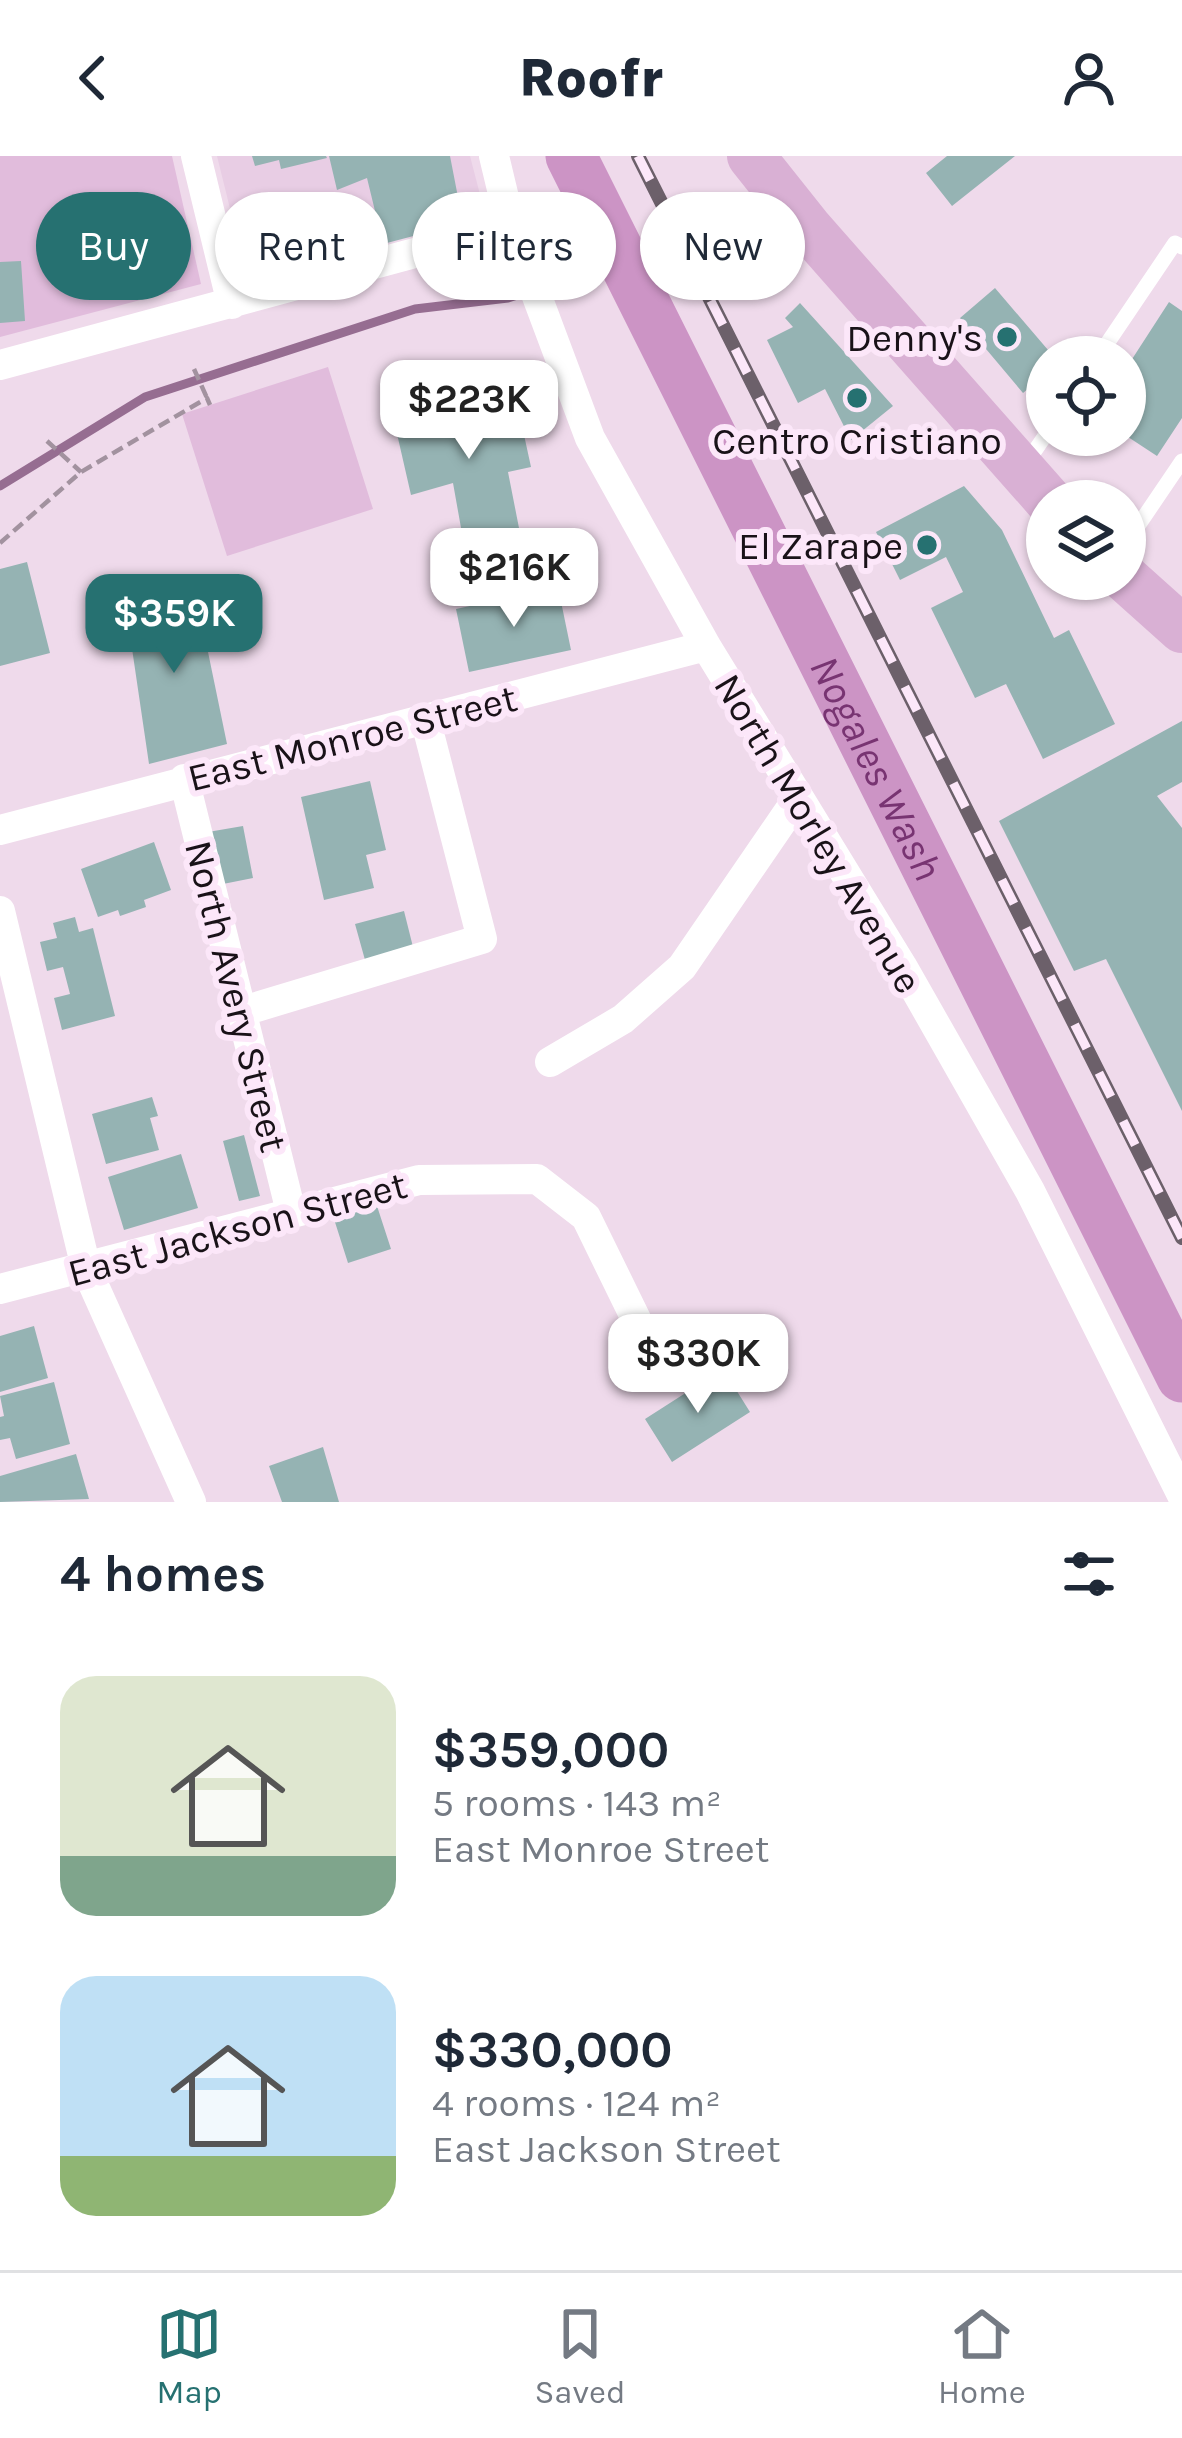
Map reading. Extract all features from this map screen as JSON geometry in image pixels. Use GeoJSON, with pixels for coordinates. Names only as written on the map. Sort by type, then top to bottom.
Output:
{"type":"FeatureCollection","features":[{"type":"Feature","properties":{"kind":"main road"},"geometry":{"type":"LineString","coordinates":[[751,156],[809,229],[1039,468]]}},
{"type":"Feature","properties":{"kind":"main road"},"geometry":{"type":"LineString","coordinates":[[1146,597],[1182,629]]}},
{"type":"Feature","properties":{"kind":"street"},"geometry":{"type":"LineString","coordinates":[[196,156],[232,304]]}},
{"type":"Feature","properties":{"kind":"street","name":"North Morley Avenue"},"geometry":{"type":"LineString","coordinates":[[494,156],[503,192]]}},
{"type":"Feature","properties":{"kind":"street"},"geometry":{"type":"LineString","coordinates":[[0,365],[412,254]]}},
{"type":"Feature","properties":{"kind":"street","name":"North Morley Avenue"},"geometry":{"type":"LineString","coordinates":[[539,300],[590,438],[706,646],[902,966],[1030,1191],[1182,1495]]}},
{"type":"Feature","properties":{"kind":"street","name":"East Monroe Street"},"geometry":{"type":"LineString","coordinates":[[0,830],[706,646]]}},
{"type":"Feature","properties":{"kind":"street"},"geometry":{"type":"LineString","coordinates":[[240,1012],[482,939],[425,718]]}},
{"type":"Feature","properties":{"kind":"street","name":"North Avery Street"},"geometry":{"type":"LineString","coordinates":[[184,779],[291,1212]]}},
{"type":"Feature","properties":{"kind":"street"},"geometry":{"type":"LineString","coordinates":[[550,1062],[623,1019],[682,967],[798,798]]}},
{"type":"Feature","properties":{"kind":"street"},"geometry":{"type":"LineString","coordinates":[[0,911],[86,1268],[191,1501]]}},
{"type":"Feature","properties":{"kind":"street","name":"East Jackson Street"},"geometry":{"type":"LineString","coordinates":[[0,1289],[419,1180],[536,1179],[586,1217],[658,1364]]}},
{"type":"Feature","properties":{"kind":"lane"},"geometry":{"type":"LineString","coordinates":[[1112,336],[1175,243],[1182,247]]}},
{"type":"Feature","properties":{"kind":"lane"},"geometry":{"type":"LineString","coordinates":[[1146,514],[1182,461]]}},
{"type":"Feature","properties":{"kind":"path"},"geometry":{"type":"LineString","coordinates":[[0,542],[81,472],[208,402],[194,369]]}},
{"type":"Feature","properties":{"kind":"path"},"geometry":{"type":"LineString","coordinates":[[47,441],[81,472]]}},
{"type":"Feature","properties":{"kind":"shaded area"},"geometry":{"type":"Polygon","coordinates":[[[0,156],[172,156],[180,192],[36,192],[36,300],[140,300],[0,337],[0,156]]]}},
{"type":"Feature","properties":{"kind":"shaded area"},"geometry":{"type":"Polygon","coordinates":[[[217,156],[470,156],[479,192],[412,192],[412,230],[388,237],[388,192],[226,192],[217,156]]]}},
{"type":"Feature","properties":{"kind":"shaded area"},"geometry":{"type":"Polygon","coordinates":[[[191,240],[201,284],[191,287],[191,240]]]}},
{"type":"Feature","properties":{"kind":"shaded area"},"geometry":{"type":"Polygon","coordinates":[[[328,367],[373,509],[227,556],[182,414],[328,367]]]}},
{"type":"Feature","properties":{"kind":"building"},"geometry":{"type":"Polygon","coordinates":[[[252,156],[327,158],[281,169],[279,160],[255,166],[252,156]]]}},
{"type":"Feature","properties":{"kind":"building"},"geometry":{"type":"Polygon","coordinates":[[[329,156],[450,156],[457,192],[412,192],[412,236],[388,243],[388,192],[370,192],[367,178],[337,190],[329,156]]]}},
{"type":"Feature","properties":{"kind":"building"},"geometry":{"type":"Polygon","coordinates":[[[947,156],[1015,156],[952,206],[926,173],[947,156]]]}},
{"type":"Feature","properties":{"kind":"building"},"geometry":{"type":"Polygon","coordinates":[[[21,261],[25,321],[0,323],[0,262],[21,261]]]}},
{"type":"Feature","properties":{"kind":"building","name":"Denny's"},"geometry":{"type":"Polygon","coordinates":[[[995,288],[1036,336],[1026,336],[1026,390],[1023,393],[960,318],[995,288]]]}},
{"type":"Feature","properties":{"kind":"building"},"geometry":{"type":"Polygon","coordinates":[[[1169,302],[1182,311],[1182,418],[1157,456],[1146,449],[1146,338],[1169,302]]]}},
{"type":"Feature","properties":{"kind":"building"},"geometry":{"type":"Polygon","coordinates":[[[800,303],[893,406],[851,440],[825,389],[798,403],[767,340],[793,327],[785,318],[800,303]]]}},
{"type":"Feature","properties":{"kind":"building"},"geometry":{"type":"Polygon","coordinates":[[[516,398],[531,467],[508,472],[519,528],[463,539],[453,483],[411,495],[395,425],[516,398]]]}},
{"type":"Feature","properties":{"kind":"building"},"geometry":{"type":"Polygon","coordinates":[[[964,486],[1002,530],[1026,580],[1026,600],[1036,600],[1054,638],[1069,630],[1115,724],[1043,759],[1006,684],[975,698],[931,608],[963,592],[946,557],[900,580],[876,532],[964,486]]]}},
{"type":"Feature","properties":{"kind":"building"},"geometry":{"type":"Polygon","coordinates":[[[27,562],[50,653],[0,666],[0,569],[27,562]]]}},
{"type":"Feature","properties":{"kind":"building"},"geometry":{"type":"Polygon","coordinates":[[[558,587],[571,650],[469,672],[456,609],[558,587]]]}},
{"type":"Feature","properties":{"kind":"building"},"geometry":{"type":"Polygon","coordinates":[[[195,589],[227,744],[149,764],[125,601],[195,589]]]}},
{"type":"Feature","properties":{"kind":"building"},"geometry":{"type":"Polygon","coordinates":[[[1182,721],[1182,782],[1157,796],[1182,828],[1182,1111],[1106,959],[1074,971],[999,821],[1182,721]]]}},
{"type":"Feature","properties":{"kind":"building"},"geometry":{"type":"Polygon","coordinates":[[[370,781],[386,850],[366,855],[374,888],[324,900],[301,797],[370,781]]]}},
{"type":"Feature","properties":{"kind":"building"},"geometry":{"type":"Polygon","coordinates":[[[243,826],[253,878],[218,885],[208,832],[243,826]]]}},
{"type":"Feature","properties":{"kind":"building"},"geometry":{"type":"Polygon","coordinates":[[[154,842],[171,890],[144,900],[146,907],[98,917],[81,869],[154,842]]]}},
{"type":"Feature","properties":{"kind":"building"},"geometry":{"type":"Polygon","coordinates":[[[404,911],[413,947],[365,960],[355,924],[404,911]]]}},
{"type":"Feature","properties":{"kind":"building"},"geometry":{"type":"Polygon","coordinates":[[[75,917],[79,932],[93,928],[115,1016],[62,1030],[54,998],[70,994],[63,967],[47,971],[40,942],[57,938],[53,923],[75,917]]]}},
{"type":"Feature","properties":{"kind":"building"},"geometry":{"type":"Polygon","coordinates":[[[152,1097],[158,1116],[150,1118],[159,1150],[106,1164],[92,1114],[152,1097]]]}},
{"type":"Feature","properties":{"kind":"building"},"geometry":{"type":"Polygon","coordinates":[[[244,1135],[260,1196],[239,1201],[223,1141],[244,1135]]]}},
{"type":"Feature","properties":{"kind":"building"},"geometry":{"type":"Polygon","coordinates":[[[181,1154],[198,1208],[124,1230],[108,1177],[181,1154]]]}},
{"type":"Feature","properties":{"kind":"building"},"geometry":{"type":"Polygon","coordinates":[[[377,1206],[391,1249],[348,1263],[334,1219],[377,1206]]]}},
{"type":"Feature","properties":{"kind":"building"},"geometry":{"type":"Polygon","coordinates":[[[34,1326],[48,1378],[0,1392],[0,1336],[34,1326]]]}},
{"type":"Feature","properties":{"kind":"building"},"geometry":{"type":"Polygon","coordinates":[[[723,1369],[750,1412],[672,1462],[645,1419],[723,1369]]]}},
{"type":"Feature","properties":{"kind":"building"},"geometry":{"type":"Polygon","coordinates":[[[54,1382],[70,1444],[16,1459],[10,1438],[0,1440],[0,1417],[4,1416],[0,1396],[54,1382]]]}},
{"type":"Feature","properties":{"kind":"building"},"geometry":{"type":"Polygon","coordinates":[[[323,1447],[339,1502],[282,1502],[269,1466],[323,1447]]]}},
{"type":"Feature","properties":{"kind":"building"},"geometry":{"type":"Polygon","coordinates":[[[76,1454],[89,1499],[0,1502],[0,1476],[76,1454]]]}},
{"type":"Feature","properties":{"kind":"waterway","name":"Nogales Wash"},"geometry":{"type":"LineString","coordinates":[[571,156],[1182,1377]]}},
{"type":"Feature","properties":{"kind":"waterway"},"geometry":{"type":"LineString","coordinates":[[0,486],[145,397],[415,309],[508,298],[622,261]]}},
{"type":"Feature","properties":{"kind":"railway"},"geometry":{"type":"LineString","coordinates":[[638,156],[1182,1238]]}},
{"type":"Feature","properties":{"kind":"place","name":"Denny's"},"geometry":{"type":"Point","coordinates":[1007,337]}},
{"type":"Feature","properties":{"kind":"place","name":"Centro Cristiano"},"geometry":{"type":"Point","coordinates":[857,398]}},
{"type":"Feature","properties":{"kind":"place","name":"El Zarape"},"geometry":{"type":"Point","coordinates":[927,545]}}]}
